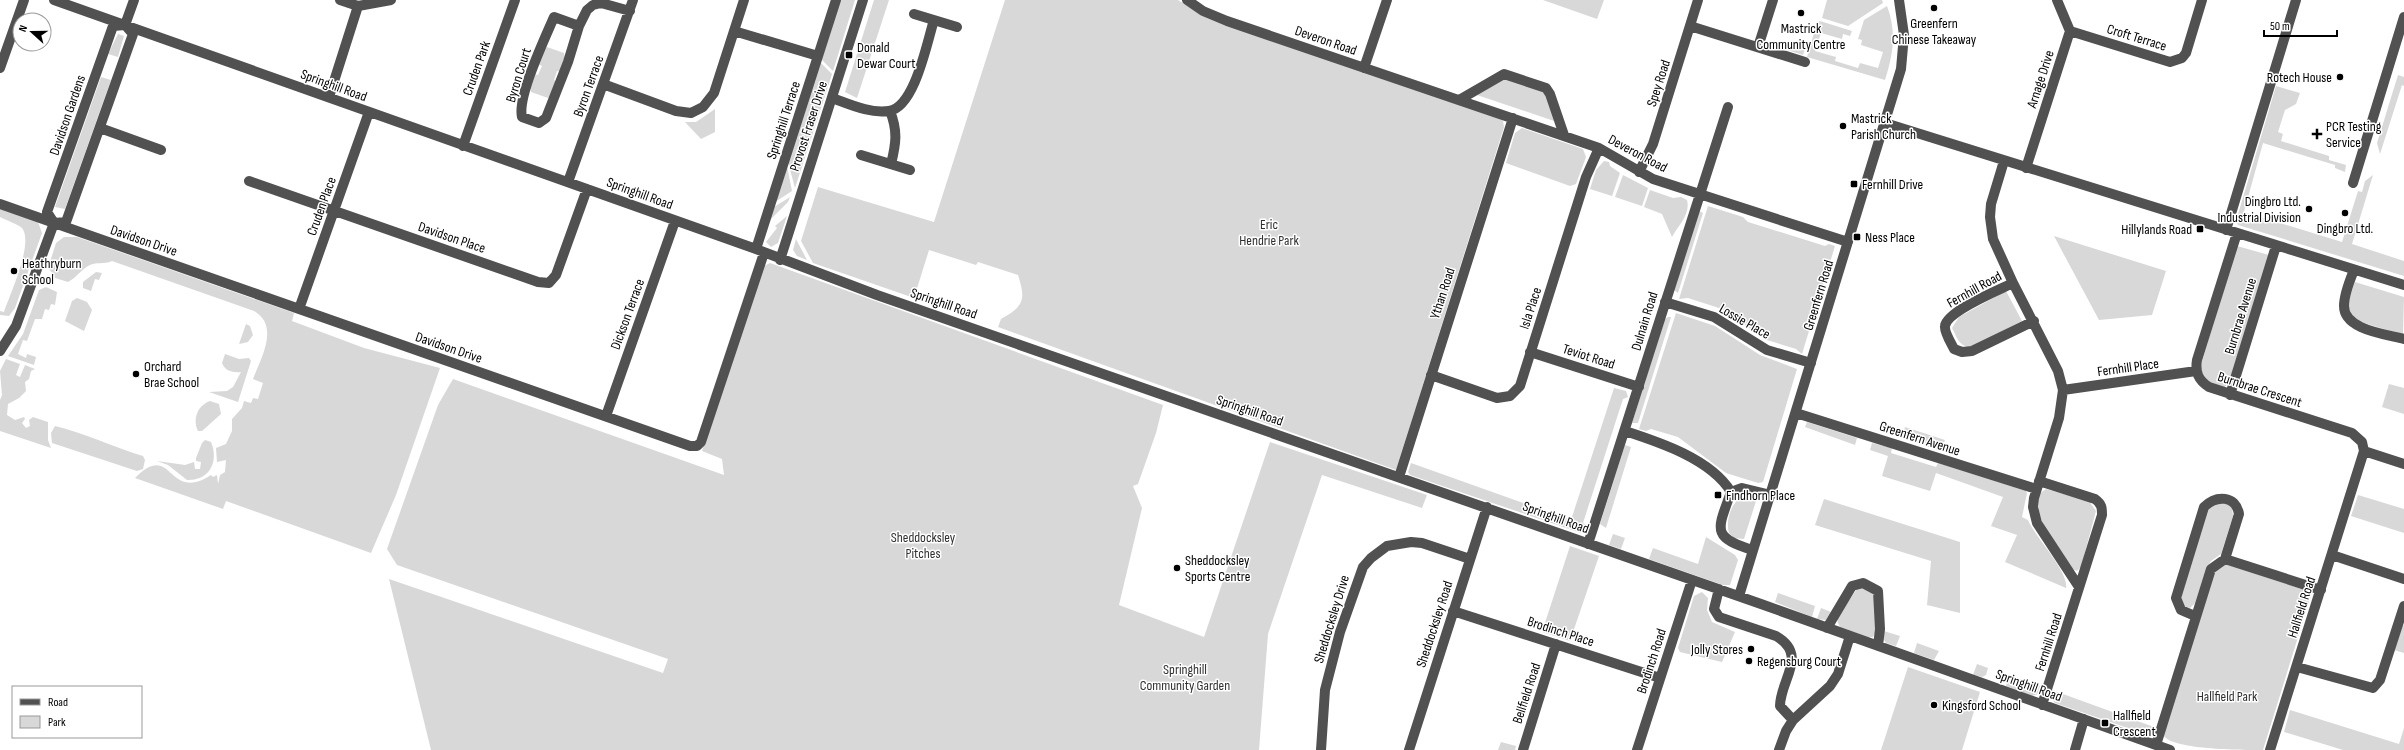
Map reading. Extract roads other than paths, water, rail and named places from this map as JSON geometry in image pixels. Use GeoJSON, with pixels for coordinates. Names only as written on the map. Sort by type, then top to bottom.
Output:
{"type":"FeatureCollection","features":[{"type":"Feature","properties":{"kind":"street"},"geometry":{"type":"LineString","coordinates":[[0,68],[24,0]]}},
{"type":"Feature","properties":{"kind":"street","name":"Springhill Road"},"geometry":{"type":"LineString","coordinates":[[54,0],[568,182],[760,251],[780,260],[1487,507],[2170,750]]}},
{"type":"Feature","properties":{"kind":"street"},"geometry":{"type":"LineString","coordinates":[[0,351],[16,326],[54,224],[66,222],[133,34],[125,25],[134,0]]}},
{"type":"Feature","properties":{"kind":"street"},"geometry":{"type":"LineString","coordinates":[[340,0],[358,6],[392,0]]}},
{"type":"Feature","properties":{"kind":"street","name":"Cruden Park"},"geometry":{"type":"LineString","coordinates":[[463,146],[515,0]]}},
{"type":"Feature","properties":{"kind":"street","name":"Byron Terrace"},"geometry":{"type":"LineString","coordinates":[[568,182],[633,0]]}},
{"type":"Feature","properties":{"kind":"street"},"geometry":{"type":"LineString","coordinates":[[603,84],[676,111],[691,113],[704,107],[714,93],[744,0]]}},
{"type":"Feature","properties":{"kind":"street","name":"Springhill Terrace"},"geometry":{"type":"LineString","coordinates":[[760,251],[836,0]]}},
{"type":"Feature","properties":{"kind":"street","name":"Provost Fraser Drive"},"geometry":{"type":"LineString","coordinates":[[780,260],[863,0]]}},
{"type":"Feature","properties":{"kind":"street","name":"Deveron Road"},"geometry":{"type":"LineString","coordinates":[[1187,0],[1204,11],[1227,21],[1564,135],[1598,148],[1653,179],[1699,195]]}},
{"type":"Feature","properties":{"kind":"street"},"geometry":{"type":"LineString","coordinates":[[1364,68],[1387,0]]}},
{"type":"Feature","properties":{"kind":"street","name":"Spey Road"},"geometry":{"type":"LineString","coordinates":[[1639,172],[1653,144],[1698,0]]}},
{"type":"Feature","properties":{"kind":"street"},"geometry":{"type":"LineString","coordinates":[[1758,47],[1773,0]]}},
{"type":"Feature","properties":{"kind":"street","name":"Greenfern Road"},"geometry":{"type":"LineString","coordinates":[[1739,596],[1885,124],[1903,59],[1904,34],[1899,0]]}},
{"type":"Feature","properties":{"kind":"street"},"geometry":{"type":"LineString","coordinates":[[2057,0],[2070,31]]}},
{"type":"Feature","properties":{"kind":"street","name":"Croft Terrace"},"geometry":{"type":"LineString","coordinates":[[2070,31],[2170,62],[2176,62],[2186,53],[2202,0]]}},
{"type":"Feature","properties":{"kind":"street"},"geometry":{"type":"LineString","coordinates":[[2226,230],[2296,0]]}},
{"type":"Feature","properties":{"kind":"street","name":"Byron Court"},"geometry":{"type":"LineString","coordinates":[[579,26],[554,17],[527,85],[520,110],[522,117],[539,123],[546,118],[568,62],[579,26],[587,10],[593,5],[610,4],[630,11]]}},
{"type":"Feature","properties":{"kind":"street"},"geometry":{"type":"LineString","coordinates":[[329,97],[358,6]]}},
{"type":"Feature","properties":{"kind":"street"},"geometry":{"type":"LineString","coordinates":[[914,14],[957,27]]}},
{"type":"Feature","properties":{"kind":"street"},"geometry":{"type":"LineString","coordinates":[[2352,183],[2404,17]]}},
{"type":"Feature","properties":{"kind":"street"},"geometry":{"type":"LineString","coordinates":[[832,98],[874,111],[890,111],[902,103],[911,92],[934,20]]}},
{"type":"Feature","properties":{"kind":"street","name":"Davidson Gardens"},"geometry":{"type":"LineString","coordinates":[[54,224],[47,212],[113,26],[125,25]]}},
{"type":"Feature","properties":{"kind":"street"},"geometry":{"type":"LineString","coordinates":[[1690,26],[1805,62]]}},
{"type":"Feature","properties":{"kind":"street"},"geometry":{"type":"LineString","coordinates":[[734,31],[818,56]]}},
{"type":"Feature","properties":{"kind":"street","name":"Arnage Drive"},"geometry":{"type":"LineString","coordinates":[[2026,168],[2070,31]]}},
{"type":"Feature","properties":{"kind":"street"},"geometry":{"type":"LineString","coordinates":[[1459,100],[1504,74],[1539,84],[1550,94],[1564,135]]}},
{"type":"Feature","properties":{"kind":"street","name":"Dulnain Road"},"geometry":{"type":"LineString","coordinates":[[1588,544],[1728,107]]}},
{"type":"Feature","properties":{"kind":"street"},"geometry":{"type":"LineString","coordinates":[[890,111],[896,125],[897,141],[891,164]]}},
{"type":"Feature","properties":{"kind":"street","name":"Cruden Place"},"geometry":{"type":"LineString","coordinates":[[299,309],[369,112]]}},
{"type":"Feature","properties":{"kind":"street","name":"Ythan Road"},"geometry":{"type":"LineString","coordinates":[[1399,477],[1513,118]]}},
{"type":"Feature","properties":{"kind":"street"},"geometry":{"type":"LineString","coordinates":[[1885,124],[2404,285]]}},
{"type":"Feature","properties":{"kind":"street"},"geometry":{"type":"LineString","coordinates":[[100,128],[161,150]]}},
{"type":"Feature","properties":{"kind":"street","name":"Isla Place"},"geometry":{"type":"LineString","coordinates":[[1431,375],[1497,398],[1510,396],[1520,386],[1586,177],[1598,148]]}},
{"type":"Feature","properties":{"kind":"street"},"geometry":{"type":"LineString","coordinates":[[861,155],[910,170]]}},
{"type":"Feature","properties":{"kind":"street","name":"Fernhill Road"},"geometry":{"type":"LineString","coordinates":[[2004,161],[1991,204],[1991,227],[1993,239],[2013,283],[2034,321],[2058,371],[2063,390],[2059,418],[2038,485],[2033,507],[2037,523],[2079,588]]}},
{"type":"Feature","properties":{"kind":"street","name":"Davidson Place"},"geometry":{"type":"LineString","coordinates":[[249,181],[538,282],[549,283],[556,275],[587,189]]}},
{"type":"Feature","properties":{"kind":"street"},"geometry":{"type":"LineString","coordinates":[[1699,195],[1848,242]]}},
{"type":"Feature","properties":{"kind":"street","name":"Davidson Drive"},"geometry":{"type":"LineString","coordinates":[[0,204],[690,446],[697,446],[701,442],[760,251]]}},
{"type":"Feature","properties":{"kind":"street","name":"Dickson Terrace"},"geometry":{"type":"LineString","coordinates":[[606,416],[676,221]]}},
{"type":"Feature","properties":{"kind":"street"},"geometry":{"type":"LineString","coordinates":[[2196,371],[2197,360],[2237,233]]}},
{"type":"Feature","properties":{"kind":"street","name":"Burnbrae Avenue"},"geometry":{"type":"LineString","coordinates":[[2230,395],[2276,246]]}},
{"type":"Feature","properties":{"kind":"street"},"geometry":{"type":"LineString","coordinates":[[2354,270],[2344,304],[2344,313],[2349,320],[2356,325],[2404,340]]}},
{"type":"Feature","properties":{"kind":"street","name":"Fernhill Road"},"geometry":{"type":"LineString","coordinates":[[2013,283],[1955,313],[1946,320],[1945,329],[1954,349],[1962,352],[1972,351],[2034,321]]}},
{"type":"Feature","properties":{"kind":"street","name":"Lossie Place"},"geometry":{"type":"LineString","coordinates":[[1665,302],[1718,319],[1767,350],[1811,363]]}},
{"type":"Feature","properties":{"kind":"street","name":"Teviot Road"},"geometry":{"type":"LineString","coordinates":[[1530,352],[1639,387]]}},
{"type":"Feature","properties":{"kind":"street","name":"Fernhill Place"},"geometry":{"type":"LineString","coordinates":[[2063,390],[2196,371]]}},
{"type":"Feature","properties":{"kind":"street","name":"Burnbrae Crescent"},"geometry":{"type":"LineString","coordinates":[[2196,371],[2203,384],[2230,395],[2352,433],[2362,442],[2364,451]]}},
{"type":"Feature","properties":{"kind":"street","name":"Greenfern Avenue"},"geometry":{"type":"LineString","coordinates":[[1796,413],[2038,485]]}},
{"type":"Feature","properties":{"kind":"street"},"geometry":{"type":"LineString","coordinates":[[1625,431],[1671,446],[1683,452],[1724,480],[1731,492]]}},
{"type":"Feature","properties":{"kind":"street"},"geometry":{"type":"LineString","coordinates":[[2364,451],[2404,464]]}},
{"type":"Feature","properties":{"kind":"street","name":"Hallfield Road"},"geometry":{"type":"LineString","coordinates":[[2270,750],[2364,451]]}},
{"type":"Feature","properties":{"kind":"street","name":"Fernhill Road"},"geometry":{"type":"LineString","coordinates":[[2038,485],[2100,502],[2102,515],[2042,705]]}},
{"type":"Feature","properties":{"kind":"street"},"geometry":{"type":"LineString","coordinates":[[1753,550],[1729,541],[1720,532],[1719,526],[1731,492],[1737,489],[1747,489],[1770,495]]}},
{"type":"Feature","properties":{"kind":"street"},"geometry":{"type":"LineString","coordinates":[[2156,745],[2195,616],[2211,569],[2225,559],[2239,514],[2238,507],[2234,502],[2219,497],[2210,500],[2204,507],[2176,598],[2181,610],[2195,616]]}},
{"type":"Feature","properties":{"kind":"street","name":"Sheddocksley Road"},"geometry":{"type":"LineString","coordinates":[[1409,750],[1487,507]]}},
{"type":"Feature","properties":{"kind":"street","name":"Sheddocksley Drive"},"geometry":{"type":"LineString","coordinates":[[1321,750],[1325,690],[1340,632],[1363,567],[1371,558],[1388,546],[1411,542],[1422,543],[1470,559]]}},
{"type":"Feature","properties":{"kind":"street"},"geometry":{"type":"LineString","coordinates":[[2332,555],[2404,579]]}},
{"type":"Feature","properties":{"kind":"street"},"geometry":{"type":"LineString","coordinates":[[2225,559],[2321,590]]}},
{"type":"Feature","properties":{"kind":"street","name":"Brodinch Road"},"geometry":{"type":"LineString","coordinates":[[1637,750],[1692,580]]}},
{"type":"Feature","properties":{"kind":"street"},"geometry":{"type":"LineString","coordinates":[[1827,628],[1852,586],[1863,583],[1878,591],[1878,646]]}},
{"type":"Feature","properties":{"kind":"street"},"geometry":{"type":"LineString","coordinates":[[1719,590],[1714,608],[1719,617],[1776,636],[1785,641],[1790,648],[1792,666],[1780,706],[1793,720]]}},
{"type":"Feature","properties":{"kind":"street"},"geometry":{"type":"LineString","coordinates":[[2297,667],[2373,688],[2380,680],[2404,606]]}},
{"type":"Feature","properties":{"kind":"street","name":"Brodinch Place"},"geometry":{"type":"LineString","coordinates":[[1453,611],[1660,678]]}},
{"type":"Feature","properties":{"kind":"street"},"geometry":{"type":"LineString","coordinates":[[1779,750],[1786,731],[1793,720],[1830,686],[1838,674],[1850,636]]}},
{"type":"Feature","properties":{"kind":"street","name":"Bellfield Road"},"geometry":{"type":"LineString","coordinates":[[1523,750],[1556,644]]}},
{"type":"Feature","properties":{"kind":"street"},"geometry":{"type":"LineString","coordinates":[[2075,750],[2084,720]]}},
{"type":"Feature","properties":{"kind":"place","name":"Greenfern Chinese Takeaway"},"geometry":{"type":"Point","coordinates":[1934,8]}},
{"type":"Feature","properties":{"kind":"place","name":"Mastrick Community Centre"},"geometry":{"type":"Point","coordinates":[1801,13]}},
{"type":"Feature","properties":{"kind":"place","name":"Donald Dewar Court"},"geometry":{"type":"Point","coordinates":[849,55]}},
{"type":"Feature","properties":{"kind":"place","name":"Rotech House"},"geometry":{"type":"Point","coordinates":[2340,77]}},
{"type":"Feature","properties":{"kind":"place","name":"Mastrick Parish Church"},"geometry":{"type":"Point","coordinates":[1843,126]}},
{"type":"Feature","properties":{"kind":"place","name":"PCR Testing Service"},"geometry":{"type":"Point","coordinates":[2317,134]}},
{"type":"Feature","properties":{"kind":"place","name":"Fernhill Drive"},"geometry":{"type":"Point","coordinates":[1854,184]}},
{"type":"Feature","properties":{"kind":"place","name":"Dingbro Ltd. Industrial Division"},"geometry":{"type":"Point","coordinates":[2309,209]}},
{"type":"Feature","properties":{"kind":"place","name":"Dingbro Ltd."},"geometry":{"type":"Point","coordinates":[2345,213]}},
{"type":"Feature","properties":{"kind":"place","name":"Hillylands Road"},"geometry":{"type":"Point","coordinates":[2200,229]}},
{"type":"Feature","properties":{"kind":"place","name":"Ness Place"},"geometry":{"type":"Point","coordinates":[1857,237]}},
{"type":"Feature","properties":{"kind":"place","name":"Heathryburn School"},"geometry":{"type":"Point","coordinates":[14,271]}},
{"type":"Feature","properties":{"kind":"place","name":"Orchard Brae School"},"geometry":{"type":"Point","coordinates":[136,374]}},
{"type":"Feature","properties":{"kind":"place","name":"Findhorn Place"},"geometry":{"type":"Point","coordinates":[1718,495]}},
{"type":"Feature","properties":{"kind":"place","name":"Sheddocksley Sports Centre"},"geometry":{"type":"Point","coordinates":[1177,568]}},
{"type":"Feature","properties":{"kind":"place","name":"Jolly Stores"},"geometry":{"type":"Point","coordinates":[1751,649]}},
{"type":"Feature","properties":{"kind":"place","name":"Regensburg Court"},"geometry":{"type":"Point","coordinates":[1749,661]}},
{"type":"Feature","properties":{"kind":"place","name":"Kingsford School"},"geometry":{"type":"Point","coordinates":[1934,705]}},
{"type":"Feature","properties":{"kind":"place","name":"Hallfield Crescent"},"geometry":{"type":"Point","coordinates":[2105,723]}},
{"type":"Feature","properties":{"kind":"park label","name":"Eric Hendrie Park"},"geometry":{"type":"Point","coordinates":[1269,232]}},
{"type":"Feature","properties":{"kind":"park label","name":"Sheddocksley Pitches"},"geometry":{"type":"Point","coordinates":[923,546]}},
{"type":"Feature","properties":{"kind":"park label","name":"Springhill Community Garden"},"geometry":{"type":"Point","coordinates":[1185,678]}},
{"type":"Feature","properties":{"kind":"park label","name":"Hallfield Park"},"geometry":{"type":"Point","coordinates":[2227,696]}}]}
